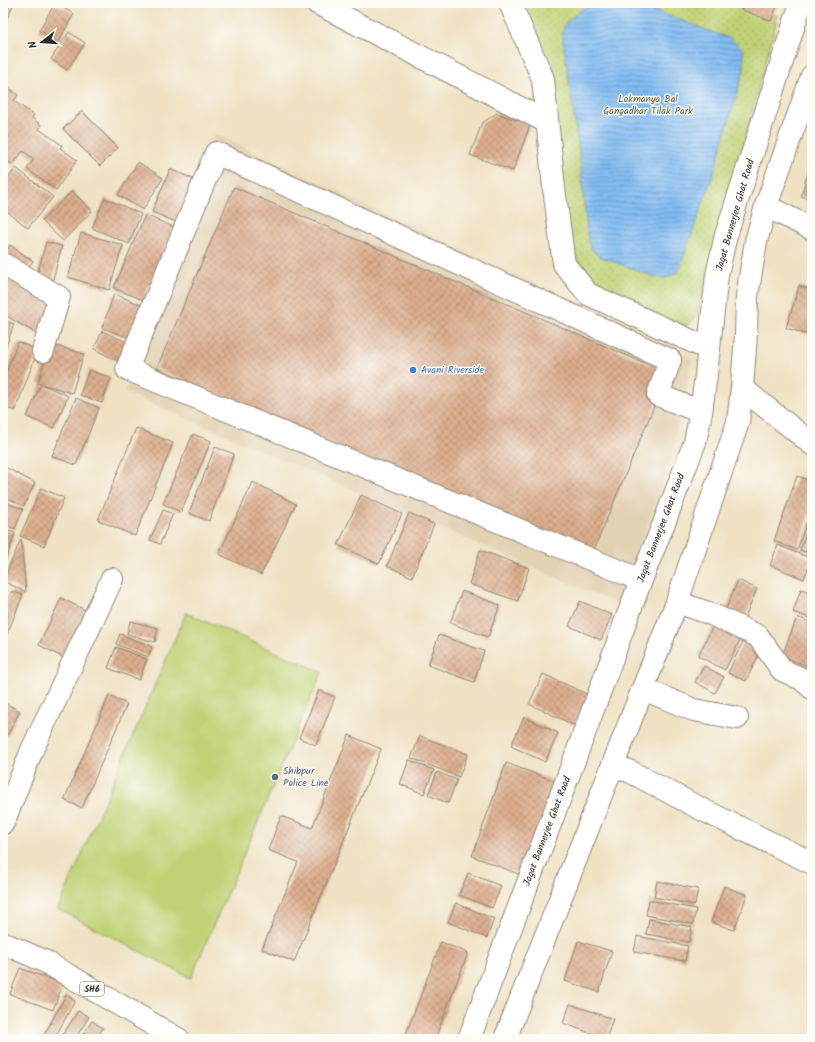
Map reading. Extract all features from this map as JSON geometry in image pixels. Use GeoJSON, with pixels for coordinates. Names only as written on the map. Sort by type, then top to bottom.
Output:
{"type":"FeatureCollection","features":[{"type":"Feature","properties":{"kind":"main road"},"geometry":{"type":"LineString","coordinates":[[317,3],[547,122]]}},
{"type":"Feature","properties":{"kind":"main road"},"geometry":{"type":"LineString","coordinates":[[510,3],[543,79],[564,264],[588,294],[709,349]]}},
{"type":"Feature","properties":{"kind":"main road","name":"Jagat Bannerjee Ghat Road"},"geometry":{"type":"LineString","coordinates":[[469,1039],[641,580],[695,442],[701,412],[717,275],[726,235],[801,3]]}},
{"type":"Feature","properties":{"kind":"main road"},"geometry":{"type":"LineString","coordinates":[[505,1039],[677,602],[738,422],[746,334],[747,296],[756,240],[766,206],[812,76]]}},
{"type":"Feature","properties":{"kind":"main road"},"geometry":{"type":"LineString","coordinates":[[641,580],[127,369],[216,153],[670,360],[658,395],[701,412]]}},
{"type":"Feature","properties":{"kind":"main road"},"geometry":{"type":"LineString","coordinates":[[766,206],[812,229]]}},
{"type":"Feature","properties":{"kind":"main road"},"geometry":{"type":"LineString","coordinates":[[3,264],[59,297],[43,351]]}},
{"type":"Feature","properties":{"kind":"main road"},"geometry":{"type":"LineString","coordinates":[[742,388],[812,444]]}},
{"type":"Feature","properties":{"kind":"main road"},"geometry":{"type":"LineString","coordinates":[[3,823],[32,750],[112,579]]}},
{"type":"Feature","properties":{"kind":"main road"},"geometry":{"type":"LineString","coordinates":[[677,602],[711,614],[758,636],[782,670],[802,679],[812,688]]}},
{"type":"Feature","properties":{"kind":"main road"},"geometry":{"type":"LineString","coordinates":[[643,689],[694,710],[737,718]]}},
{"type":"Feature","properties":{"kind":"main road"},"geometry":{"type":"LineString","coordinates":[[613,765],[631,772],[812,863]]}},
{"type":"Feature","properties":{"kind":"main road","name":"SH6"},"geometry":{"type":"LineString","coordinates":[[3,943],[44,961],[178,1039]]}},
{"type":"Feature","properties":{"kind":"shaded area","name":"Avani Riverside"},"geometry":{"type":"Polygon","coordinates":[[[215,134],[692,358],[673,452],[620,605],[125,392],[215,134]]]}},
{"type":"Feature","properties":{"kind":"green space","name":"Lokmanya Bal Gangadhar Tilak Park"},"geometry":{"type":"Polygon","coordinates":[[[510,3],[743,3],[778,16],[697,314],[689,325],[674,324],[592,290],[564,264],[543,79],[510,3]]]}},
{"type":"Feature","properties":{"kind":"green space"},"geometry":{"type":"Polygon","coordinates":[[[186,613],[322,672],[191,978],[58,909],[186,613]]]}},
{"type":"Feature","properties":{"kind":"water","name":"Lokmanya Bal Gangadhar Tilak Park"},"geometry":{"type":"Polygon","coordinates":[[[593,3],[634,3],[731,39],[743,50],[744,69],[714,172],[678,272],[666,278],[655,277],[599,256],[591,249],[588,240],[579,150],[562,33],[567,21],[593,3]]]}},
{"type":"Feature","properties":{"kind":"building"},"geometry":{"type":"Polygon","coordinates":[[[3,3],[14,3],[7,19],[3,17],[3,3]]]}},
{"type":"Feature","properties":{"kind":"building"},"geometry":{"type":"Polygon","coordinates":[[[55,3],[74,14],[58,42],[39,31],[55,3]]]}},
{"type":"Feature","properties":{"kind":"building"},"geometry":{"type":"Polygon","coordinates":[[[742,3],[778,3],[771,21],[740,9],[742,3]]]}},
{"type":"Feature","properties":{"kind":"building"},"geometry":{"type":"Polygon","coordinates":[[[69,32],[85,43],[67,70],[51,59],[69,32]]]}},
{"type":"Feature","properties":{"kind":"building"},"geometry":{"type":"Polygon","coordinates":[[[3,77],[8,81],[5,85],[18,95],[14,101],[34,115],[32,118],[41,125],[39,129],[62,145],[60,148],[77,160],[56,190],[27,169],[34,159],[23,151],[13,165],[3,158],[3,146],[9,137],[3,133],[3,77]]]}},
{"type":"Feature","properties":{"kind":"building"},"geometry":{"type":"Polygon","coordinates":[[[82,111],[118,148],[100,166],[63,129],[82,111]]]}},
{"type":"Feature","properties":{"kind":"building"},"geometry":{"type":"Polygon","coordinates":[[[497,113],[530,125],[513,171],[470,155],[482,123],[497,113]]]}},
{"type":"Feature","properties":{"kind":"building"},"geometry":{"type":"Polygon","coordinates":[[[812,159],[812,199],[801,196],[812,159]]]}},
{"type":"Feature","properties":{"kind":"building"},"geometry":{"type":"Polygon","coordinates":[[[138,162],[163,178],[143,210],[118,195],[138,162]]]}},
{"type":"Feature","properties":{"kind":"building"},"geometry":{"type":"Polygon","coordinates":[[[16,168],[53,197],[28,228],[3,208],[3,175],[8,178],[16,168]]]}},
{"type":"Feature","properties":{"kind":"building"},"geometry":{"type":"Polygon","coordinates":[[[170,169],[193,179],[176,222],[152,212],[170,169]]]}},
{"type":"Feature","properties":{"kind":"building","name":"Avani Riverside"},"geometry":{"type":"Polygon","coordinates":[[[234,187],[668,373],[592,554],[157,368],[234,187]]]}},
{"type":"Feature","properties":{"kind":"building"},"geometry":{"type":"Polygon","coordinates":[[[72,191],[92,211],[63,241],[42,221],[72,191]]]}},
{"type":"Feature","properties":{"kind":"building"},"geometry":{"type":"Polygon","coordinates":[[[105,198],[141,214],[129,244],[92,228],[105,198]]]}},
{"type":"Feature","properties":{"kind":"building"},"geometry":{"type":"Polygon","coordinates":[[[145,215],[174,227],[143,300],[114,288],[145,215]]]}},
{"type":"Feature","properties":{"kind":"building"},"geometry":{"type":"Polygon","coordinates":[[[81,233],[123,245],[109,290],[68,277],[81,233]]]}},
{"type":"Feature","properties":{"kind":"building"},"geometry":{"type":"Polygon","coordinates":[[[46,242],[62,246],[52,283],[36,279],[46,242]]]}},
{"type":"Feature","properties":{"kind":"building"},"geometry":{"type":"Polygon","coordinates":[[[10,245],[33,261],[24,275],[3,256],[10,245]]]}},
{"type":"Feature","properties":{"kind":"building"},"geometry":{"type":"Polygon","coordinates":[[[3,273],[54,303],[37,334],[3,314],[3,273]]]}},
{"type":"Feature","properties":{"kind":"building"},"geometry":{"type":"Polygon","coordinates":[[[799,286],[812,290],[812,336],[786,328],[799,286]]]}},
{"type":"Feature","properties":{"kind":"building"},"geometry":{"type":"Polygon","coordinates":[[[114,294],[142,305],[130,338],[102,328],[114,294]]]}},
{"type":"Feature","properties":{"kind":"building"},"geometry":{"type":"Polygon","coordinates":[[[3,320],[14,324],[3,355],[3,320]]]}},
{"type":"Feature","properties":{"kind":"building"},"geometry":{"type":"Polygon","coordinates":[[[102,331],[127,342],[118,361],[94,349],[102,331]]]}},
{"type":"Feature","properties":{"kind":"building"},"geometry":{"type":"Polygon","coordinates":[[[18,342],[38,350],[15,411],[3,407],[3,380],[18,342]]]}},
{"type":"Feature","properties":{"kind":"building"},"geometry":{"type":"Polygon","coordinates":[[[50,344],[84,354],[72,393],[38,383],[50,344]]]}},
{"type":"Feature","properties":{"kind":"building"},"geometry":{"type":"Polygon","coordinates":[[[89,370],[111,378],[102,403],[80,395],[89,370]]]}},
{"type":"Feature","properties":{"kind":"building"},"geometry":{"type":"Polygon","coordinates":[[[41,384],[68,396],[54,428],[27,417],[41,384]]]}},
{"type":"Feature","properties":{"kind":"building"},"geometry":{"type":"Polygon","coordinates":[[[76,398],[99,408],[76,465],[52,456],[76,398]]]}},
{"type":"Feature","properties":{"kind":"building"},"geometry":{"type":"Polygon","coordinates":[[[136,428],[173,443],[135,536],[98,520],[136,428]]]}},
{"type":"Feature","properties":{"kind":"building"},"geometry":{"type":"Polygon","coordinates":[[[193,434],[211,441],[181,512],[163,504],[193,434]]]}},
{"type":"Feature","properties":{"kind":"building"},"geometry":{"type":"Polygon","coordinates":[[[215,447],[234,454],[209,521],[189,513],[215,447]]]}},
{"type":"Feature","properties":{"kind":"building"},"geometry":{"type":"Polygon","coordinates":[[[3,466],[35,483],[24,506],[3,496],[3,466]]]}},
{"type":"Feature","properties":{"kind":"building"},"geometry":{"type":"Polygon","coordinates":[[[797,476],[812,481],[812,507],[797,550],[774,541],[797,476]]]}},
{"type":"Feature","properties":{"kind":"building"},"geometry":{"type":"Polygon","coordinates":[[[253,482],[296,504],[261,575],[219,554],[253,482]]]}},
{"type":"Feature","properties":{"kind":"building"},"geometry":{"type":"Polygon","coordinates":[[[41,488],[64,498],[44,546],[20,536],[41,488]]]}},
{"type":"Feature","properties":{"kind":"building"},"geometry":{"type":"Polygon","coordinates":[[[361,495],[402,514],[379,564],[338,545],[361,495]]]}},
{"type":"Feature","properties":{"kind":"building"},"geometry":{"type":"Polygon","coordinates":[[[3,502],[23,509],[15,529],[3,524],[3,502]]]}},
{"type":"Feature","properties":{"kind":"building"},"geometry":{"type":"Polygon","coordinates":[[[163,510],[173,514],[160,544],[150,540],[163,510]]]}},
{"type":"Feature","properties":{"kind":"building"},"geometry":{"type":"Polygon","coordinates":[[[409,513],[434,524],[412,577],[387,566],[409,513]]]}},
{"type":"Feature","properties":{"kind":"building"},"geometry":{"type":"Polygon","coordinates":[[[812,517],[812,554],[800,550],[812,517]]]}},
{"type":"Feature","properties":{"kind":"building"},"geometry":{"type":"Polygon","coordinates":[[[3,529],[15,533],[6,560],[3,559],[3,529]]]}},
{"type":"Feature","properties":{"kind":"building"},"geometry":{"type":"Polygon","coordinates":[[[21,539],[26,592],[3,581],[21,539]]]}},
{"type":"Feature","properties":{"kind":"building"},"geometry":{"type":"Polygon","coordinates":[[[778,545],[812,559],[804,579],[770,565],[778,545]]]}},
{"type":"Feature","properties":{"kind":"building"},"geometry":{"type":"Polygon","coordinates":[[[480,550],[529,568],[518,601],[469,584],[480,550]]]}},
{"type":"Feature","properties":{"kind":"building"},"geometry":{"type":"Polygon","coordinates":[[[738,580],[757,589],[742,624],[723,616],[738,580]]]}},
{"type":"Feature","properties":{"kind":"building"},"geometry":{"type":"Polygon","coordinates":[[[801,589],[812,593],[812,619],[793,612],[801,589]]]}},
{"type":"Feature","properties":{"kind":"building"},"geometry":{"type":"Polygon","coordinates":[[[12,591],[23,595],[3,644],[3,611],[12,591]]]}},
{"type":"Feature","properties":{"kind":"building"},"geometry":{"type":"Polygon","coordinates":[[[462,591],[500,605],[488,637],[450,623],[462,591]]]}},
{"type":"Feature","properties":{"kind":"building"},"geometry":{"type":"Polygon","coordinates":[[[61,598],[91,613],[68,660],[39,645],[61,598]]]}},
{"type":"Feature","properties":{"kind":"building"},"geometry":{"type":"Polygon","coordinates":[[[580,601],[612,615],[601,640],[569,626],[580,601]]]}},
{"type":"Feature","properties":{"kind":"building"},"geometry":{"type":"Polygon","coordinates":[[[797,617],[812,623],[812,668],[782,656],[797,617]]]}},
{"type":"Feature","properties":{"kind":"building"},"geometry":{"type":"Polygon","coordinates":[[[130,621],[158,628],[155,642],[127,634],[130,621]]]}},
{"type":"Feature","properties":{"kind":"building"},"geometry":{"type":"Polygon","coordinates":[[[713,626],[740,640],[725,670],[698,656],[713,626]]]}},
{"type":"Feature","properties":{"kind":"building"},"geometry":{"type":"Polygon","coordinates":[[[120,634],[152,647],[148,657],[116,644],[120,634]]]}},
{"type":"Feature","properties":{"kind":"building"},"geometry":{"type":"Polygon","coordinates":[[[439,635],[484,651],[474,682],[428,665],[439,635]]]}},
{"type":"Feature","properties":{"kind":"building"},"geometry":{"type":"Polygon","coordinates":[[[743,641],[761,650],[746,681],[728,673],[743,641]]]}},
{"type":"Feature","properties":{"kind":"building"},"geometry":{"type":"Polygon","coordinates":[[[116,647],[147,659],[139,680],[108,668],[116,647]]]}},
{"type":"Feature","properties":{"kind":"building"},"geometry":{"type":"Polygon","coordinates":[[[704,666],[724,677],[715,693],[695,682],[704,666]]]}},
{"type":"Feature","properties":{"kind":"building"},"geometry":{"type":"Polygon","coordinates":[[[543,674],[589,695],[574,725],[529,704],[543,674]]]}},
{"type":"Feature","properties":{"kind":"building"},"geometry":{"type":"Polygon","coordinates":[[[319,690],[335,697],[316,745],[299,738],[319,690]]]}},
{"type":"Feature","properties":{"kind":"building"},"geometry":{"type":"Polygon","coordinates":[[[109,696],[127,704],[82,808],[64,800],[109,696]]]}},
{"type":"Feature","properties":{"kind":"building"},"geometry":{"type":"Polygon","coordinates":[[[5,703],[20,711],[7,736],[3,734],[3,706],[5,703]]]}},
{"type":"Feature","properties":{"kind":"building"},"geometry":{"type":"Polygon","coordinates":[[[524,717],[558,733],[545,762],[511,746],[524,717]]]}},
{"type":"Feature","properties":{"kind":"building"},"geometry":{"type":"Polygon","coordinates":[[[349,735],[381,749],[294,962],[262,949],[298,862],[268,850],[281,816],[312,828],[349,735]]]}},
{"type":"Feature","properties":{"kind":"building"},"geometry":{"type":"Polygon","coordinates":[[[420,736],[468,754],[459,777],[411,758],[420,736]]]}},
{"type":"Feature","properties":{"kind":"building"},"geometry":{"type":"Polygon","coordinates":[[[409,760],[434,770],[424,794],[400,784],[409,760]]]}},
{"type":"Feature","properties":{"kind":"building"},"geometry":{"type":"Polygon","coordinates":[[[506,763],[555,781],[521,875],[472,856],[506,763]]]}},
{"type":"Feature","properties":{"kind":"building"},"geometry":{"type":"Polygon","coordinates":[[[437,772],[457,780],[448,803],[428,795],[437,772]]]}},
{"type":"Feature","properties":{"kind":"building"},"geometry":{"type":"Polygon","coordinates":[[[468,873],[501,886],[492,908],[459,895],[468,873]]]}},
{"type":"Feature","properties":{"kind":"building"},"geometry":{"type":"Polygon","coordinates":[[[657,881],[698,889],[695,905],[654,897],[657,881]]]}},
{"type":"Feature","properties":{"kind":"building"},"geometry":{"type":"Polygon","coordinates":[[[724,886],[747,895],[734,930],[711,922],[724,886]]]}},
{"type":"Feature","properties":{"kind":"building"},"geometry":{"type":"Polygon","coordinates":[[[649,900],[696,909],[693,924],[646,915],[649,900]]]}},
{"type":"Feature","properties":{"kind":"building"},"geometry":{"type":"Polygon","coordinates":[[[456,903],[494,919],[487,938],[448,922],[456,903]]]}},
{"type":"Feature","properties":{"kind":"building"},"geometry":{"type":"Polygon","coordinates":[[[649,919],[692,927],[689,942],[646,934],[649,919]]]}},
{"type":"Feature","properties":{"kind":"building"},"geometry":{"type":"Polygon","coordinates":[[[637,936],[688,946],[685,961],[634,952],[637,936]]]}},
{"type":"Feature","properties":{"kind":"building"},"geometry":{"type":"Polygon","coordinates":[[[578,941],[612,951],[599,992],[565,981],[578,941]]]}},
{"type":"Feature","properties":{"kind":"building"},"geometry":{"type":"Polygon","coordinates":[[[441,942],[468,953],[435,1039],[404,1039],[441,942]]]}},
{"type":"Feature","properties":{"kind":"building"},"geometry":{"type":"Polygon","coordinates":[[[20,968],[63,984],[53,1010],[10,994],[20,968]]]}},
{"type":"Feature","properties":{"kind":"building"},"geometry":{"type":"Polygon","coordinates":[[[66,995],[75,1001],[54,1039],[42,1039],[66,995]]]}},
{"type":"Feature","properties":{"kind":"building"},"geometry":{"type":"Polygon","coordinates":[[[570,1004],[613,1019],[606,1039],[563,1023],[570,1004]]]}},
{"type":"Feature","properties":{"kind":"building"},"geometry":{"type":"Polygon","coordinates":[[[78,1011],[89,1017],[75,1039],[60,1039],[78,1011]]]}},
{"type":"Feature","properties":{"kind":"building"},"geometry":{"type":"Polygon","coordinates":[[[92,1021],[103,1028],[96,1039],[80,1039],[92,1021]]]}},
{"type":"Feature","properties":{"kind":"place","name":"Avani Riverside"},"geometry":{"type":"Point","coordinates":[413,370]}},
{"type":"Feature","properties":{"kind":"place","name":"Shibpur Police Line"},"geometry":{"type":"Point","coordinates":[275,777]}}]}
